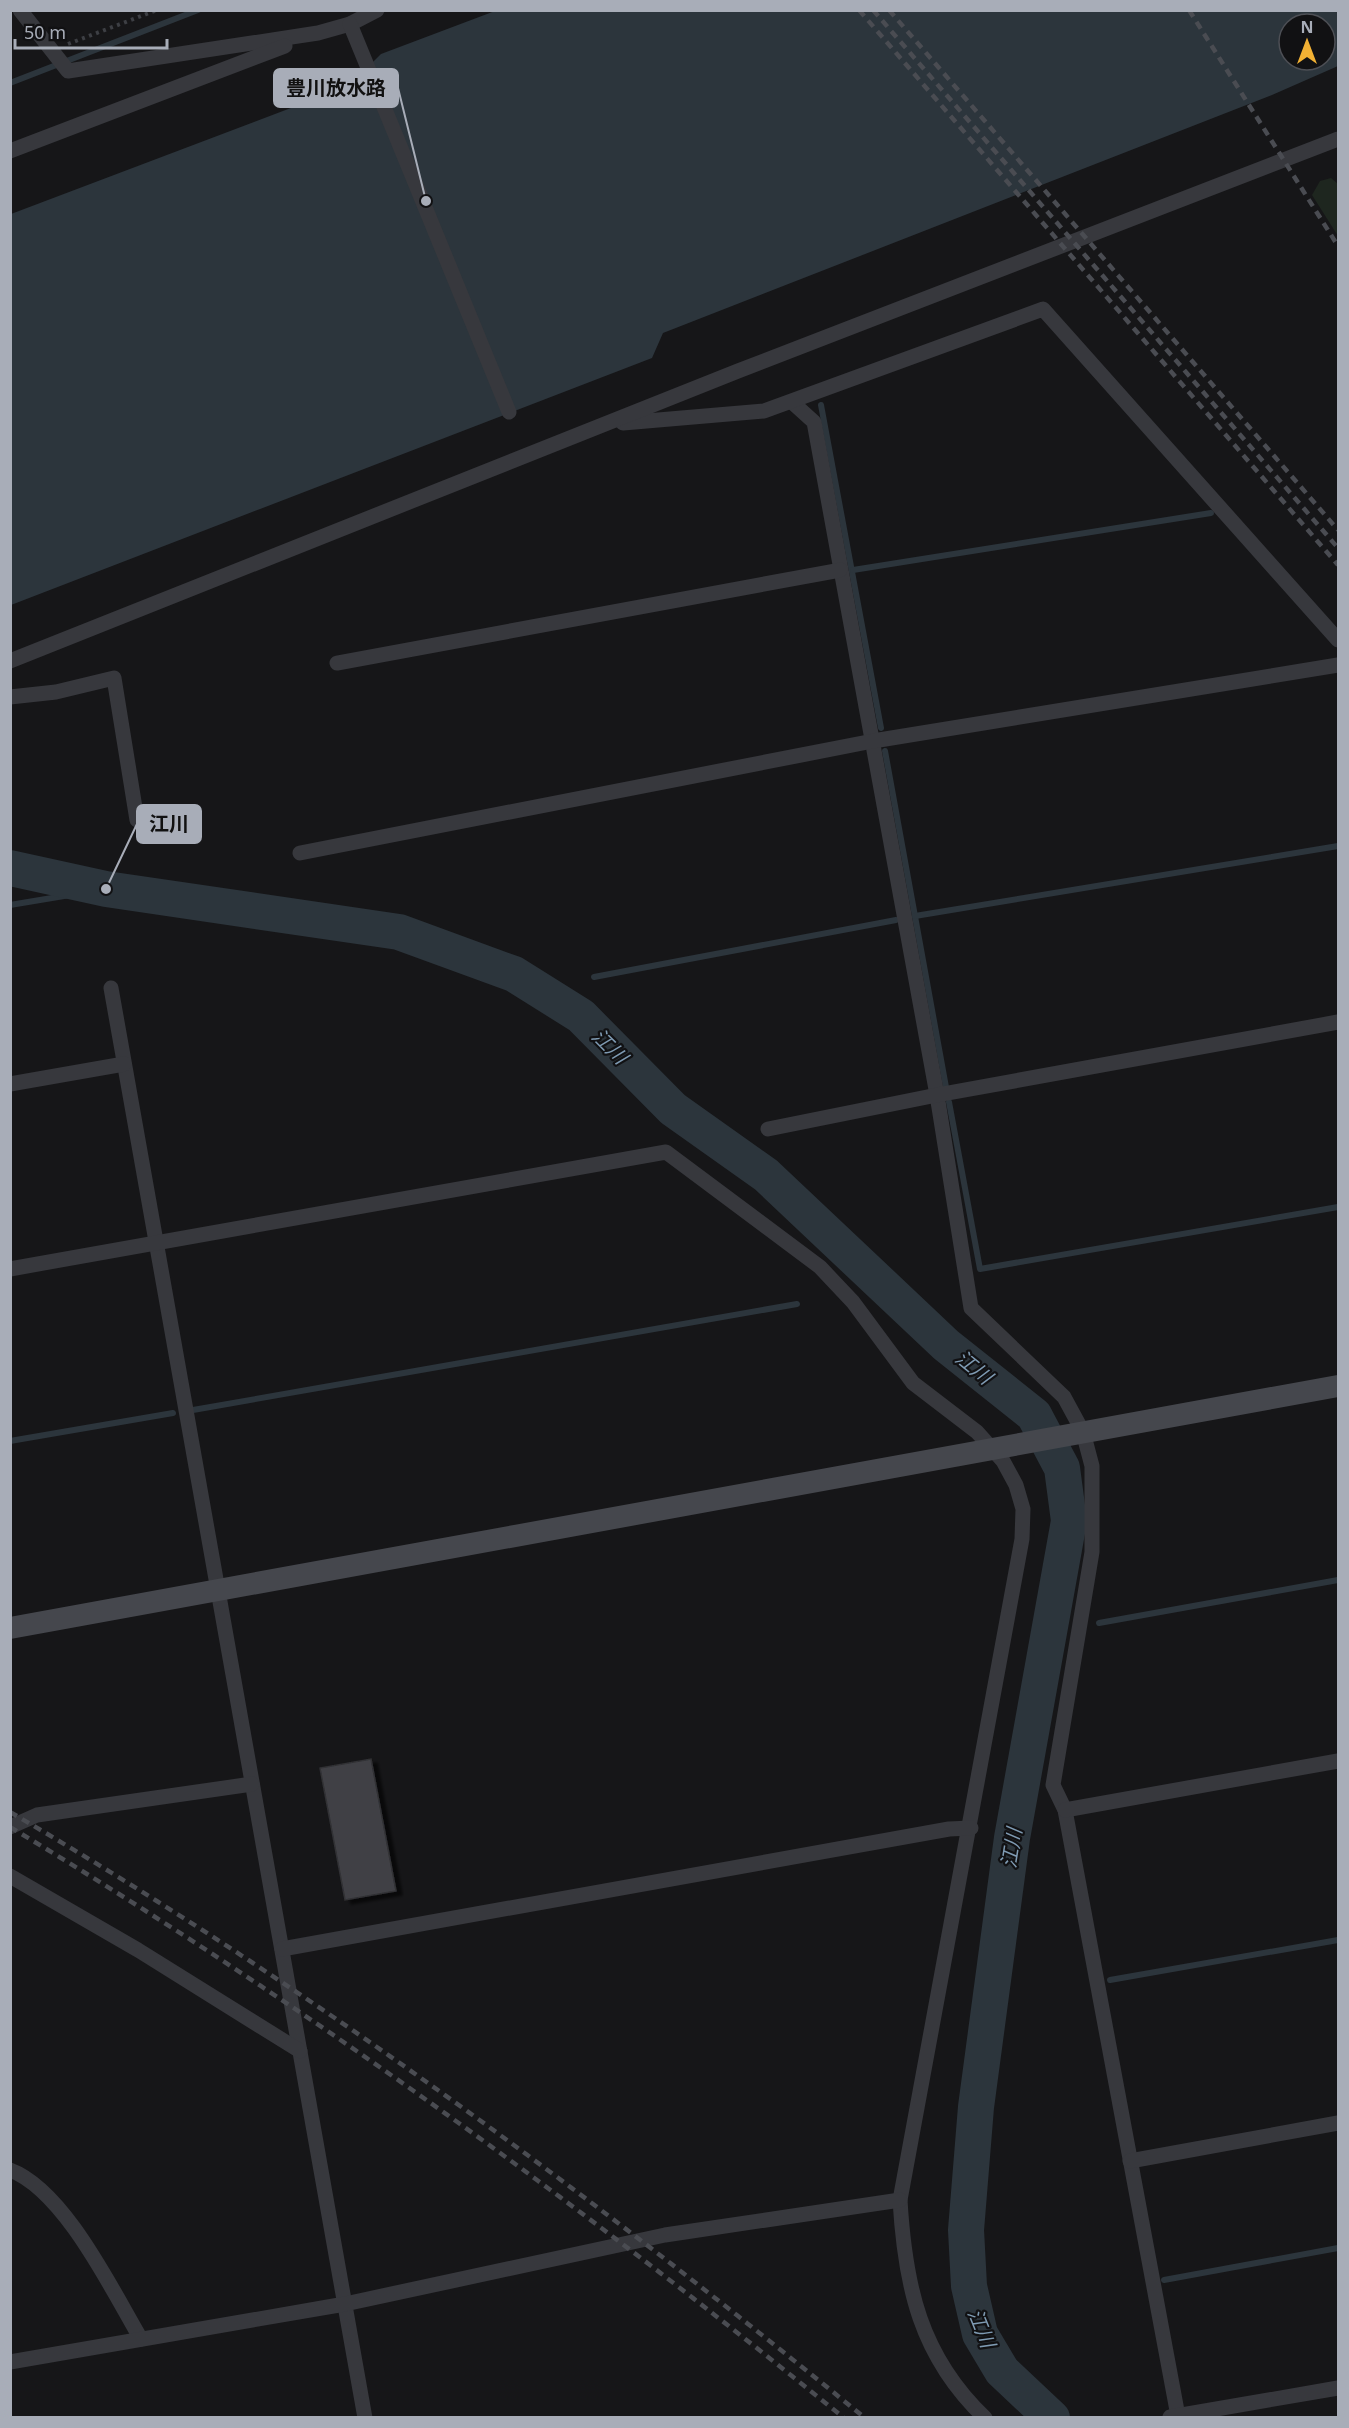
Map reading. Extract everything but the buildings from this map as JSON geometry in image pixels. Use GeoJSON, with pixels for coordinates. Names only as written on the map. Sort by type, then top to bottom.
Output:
{"type":"FeatureCollection","features":[{"type":"Feature","properties":{"kind":"street"},"geometry":{"type":"LineString","coordinates":[[20,10],[53,49],[68,71],[352,29],[377,10]]}},
{"type":"Feature","properties":{"kind":"street"},"geometry":{"type":"LineString","coordinates":[[352,29],[509,412]]}},
{"type":"Feature","properties":{"kind":"street"},"geometry":{"type":"LineString","coordinates":[[10,151],[318,33]]}},
{"type":"Feature","properties":{"kind":"street"},"geometry":{"type":"LineString","coordinates":[[10,661],[738,371],[1338,139]]}},
{"type":"Feature","properties":{"kind":"street"},"geometry":{"type":"LineString","coordinates":[[608,424],[764,411],[793,403],[1043,309],[1338,640]]}},
{"type":"Feature","properties":{"kind":"street"},"geometry":{"type":"LineString","coordinates":[[793,403],[813,422],[937,1095],[970,1308],[1064,1397],[1092,1466],[1092,1552],[1053,1785],[1065,1810],[1130,2161],[1173,2417],[1338,2388]]}},
{"type":"Feature","properties":{"kind":"street"},"geometry":{"type":"LineString","coordinates":[[337,663],[840,570]]}},
{"type":"Feature","properties":{"kind":"street"},"geometry":{"type":"LineString","coordinates":[[300,853],[873,741],[1338,665]]}},
{"type":"Feature","properties":{"kind":"street"},"geometry":{"type":"LineString","coordinates":[[10,697],[56,692],[114,678],[137,820]]}},
{"type":"Feature","properties":{"kind":"street"},"geometry":{"type":"LineString","coordinates":[[111,988],[365,2418]]}},
{"type":"Feature","properties":{"kind":"street"},"geometry":{"type":"LineString","coordinates":[[768,1129],[937,1095],[1338,1022]]}},
{"type":"Feature","properties":{"kind":"street"},"geometry":{"type":"LineString","coordinates":[[10,1084],[124,1064]]}},
{"type":"Feature","properties":{"kind":"street"},"geometry":{"type":"LineString","coordinates":[[10,1269],[156,1245],[666,1152],[820,1267],[853,1302],[913,1383],[998,1448],[1016,1485],[1023,1509],[1022,1539],[971,1828],[900,2200],[903,2253],[919,2321],[936,2359],[971,2404],[985,2418]]}},
{"type":"Feature","properties":{"kind":"street"},"geometry":{"type":"LineString","coordinates":[[10,1628],[1338,1386]]}},
{"type":"Feature","properties":{"kind":"street"},"geometry":{"type":"LineString","coordinates":[[1065,1810],[1338,1761]]}},
{"type":"Feature","properties":{"kind":"street"},"geometry":{"type":"LineString","coordinates":[[10,1827],[37,1815],[252,1784]]}},
{"type":"Feature","properties":{"kind":"street"},"geometry":{"type":"LineString","coordinates":[[282,1949],[949,1829],[971,1828]]}},
{"type":"Feature","properties":{"kind":"street"},"geometry":{"type":"LineString","coordinates":[[10,1876],[138,1950],[300,2051]]}},
{"type":"Feature","properties":{"kind":"street"},"geometry":{"type":"LineString","coordinates":[[1130,2161],[1338,2123]]}},
{"type":"Feature","properties":{"kind":"street"},"geometry":{"type":"LineString","coordinates":[[10,2170],[22,2174],[65,2213],[141,2339]]}},
{"type":"Feature","properties":{"kind":"street"},"geometry":{"type":"LineString","coordinates":[[10,2362],[345,2304],[665,2235],[900,2200]]}},
{"type":"Feature","properties":{"kind":"path"},"geometry":{"type":"LineString","coordinates":[[53,49],[157,10]]}},
{"type":"Feature","properties":{"kind":"shaded area"},"geometry":{"type":"Polygon","coordinates":[[[495,11],[1338,11],[1338,66],[1337,12],[1277,12],[1277,72],[1324,72],[1272,95],[663,333],[652,358],[11,605],[11,214],[325,95],[361,74],[381,54],[495,11]]]}},
{"type":"Feature","properties":{"kind":"shaded area"},"geometry":{"type":"Polygon","coordinates":[[[1331,178],[1338,184],[1338,236],[1312,195],[1320,181],[1331,178]]]}},
{"type":"Feature","properties":{"kind":"waterway"},"geometry":{"type":"LineString","coordinates":[[10,83],[198,10]]}},
{"type":"Feature","properties":{"kind":"waterway"},"geometry":{"type":"LineString","coordinates":[[821,405],[881,728]]}},
{"type":"Feature","properties":{"kind":"waterway"},"geometry":{"type":"LineString","coordinates":[[853,570],[1211,513]]}},
{"type":"Feature","properties":{"kind":"waterway"},"geometry":{"type":"LineString","coordinates":[[885,751],[946,1087]]}},
{"type":"Feature","properties":{"kind":"waterway"},"geometry":{"type":"LineString","coordinates":[[915,916],[1338,846]]}},
{"type":"Feature","properties":{"kind":"waterway","name":"江川"},"geometry":{"type":"LineString","coordinates":[[10,868],[106,889],[399,932],[514,974],[581,1016],[673,1109],[766,1175],[946,1345],[1034,1415],[1062,1468],[1069,1521],[1012,1838],[976,2107],[966,2230],[969,2286],[980,2334],[1002,2371],[1052,2418]]}},
{"type":"Feature","properties":{"kind":"waterway"},"geometry":{"type":"LineString","coordinates":[[10,905],[106,889]]}},
{"type":"Feature","properties":{"kind":"waterway"},"geometry":{"type":"LineString","coordinates":[[594,977],[896,920]]}},
{"type":"Feature","properties":{"kind":"waterway"},"geometry":{"type":"LineString","coordinates":[[949,1102],[980,1269],[1338,1207]]}},
{"type":"Feature","properties":{"kind":"waterway"},"geometry":{"type":"LineString","coordinates":[[193,1410],[797,1304]]}},
{"type":"Feature","properties":{"kind":"waterway"},"geometry":{"type":"LineString","coordinates":[[10,1441],[173,1413]]}},
{"type":"Feature","properties":{"kind":"waterway"},"geometry":{"type":"LineString","coordinates":[[1099,1623],[1338,1580]]}},
{"type":"Feature","properties":{"kind":"waterway"},"geometry":{"type":"LineString","coordinates":[[1110,1980],[1338,1940]]}},
{"type":"Feature","properties":{"kind":"waterway"},"geometry":{"type":"LineString","coordinates":[[1164,2280],[1338,2248]]}},
{"type":"Feature","properties":{"kind":"railway"},"geometry":{"type":"LineString","coordinates":[[859,10],[1338,565]]}},
{"type":"Feature","properties":{"kind":"railway"},"geometry":{"type":"LineString","coordinates":[[873,10],[1338,548]]}},
{"type":"Feature","properties":{"kind":"railway"},"geometry":{"type":"LineString","coordinates":[[889,10],[1338,530]]}},
{"type":"Feature","properties":{"kind":"railway"},"geometry":{"type":"LineString","coordinates":[[1189,10],[1338,246]]}},
{"type":"Feature","properties":{"kind":"railway"},"geometry":{"type":"LineString","coordinates":[[10,1812],[233,1950],[449,2098],[660,2255],[865,2418]]}},
{"type":"Feature","properties":{"kind":"railway"},"geometry":{"type":"LineString","coordinates":[[10,1827],[227,1963],[437,2108],[643,2260],[844,2418]]}},
{"type":"Feature","properties":{"kind":"place","name":"豊川放水路"},"geometry":{"type":"Point","coordinates":[426,201]}},
{"type":"Feature","properties":{"kind":"place","name":"江川"},"geometry":{"type":"Point","coordinates":[106,889]}}]}
